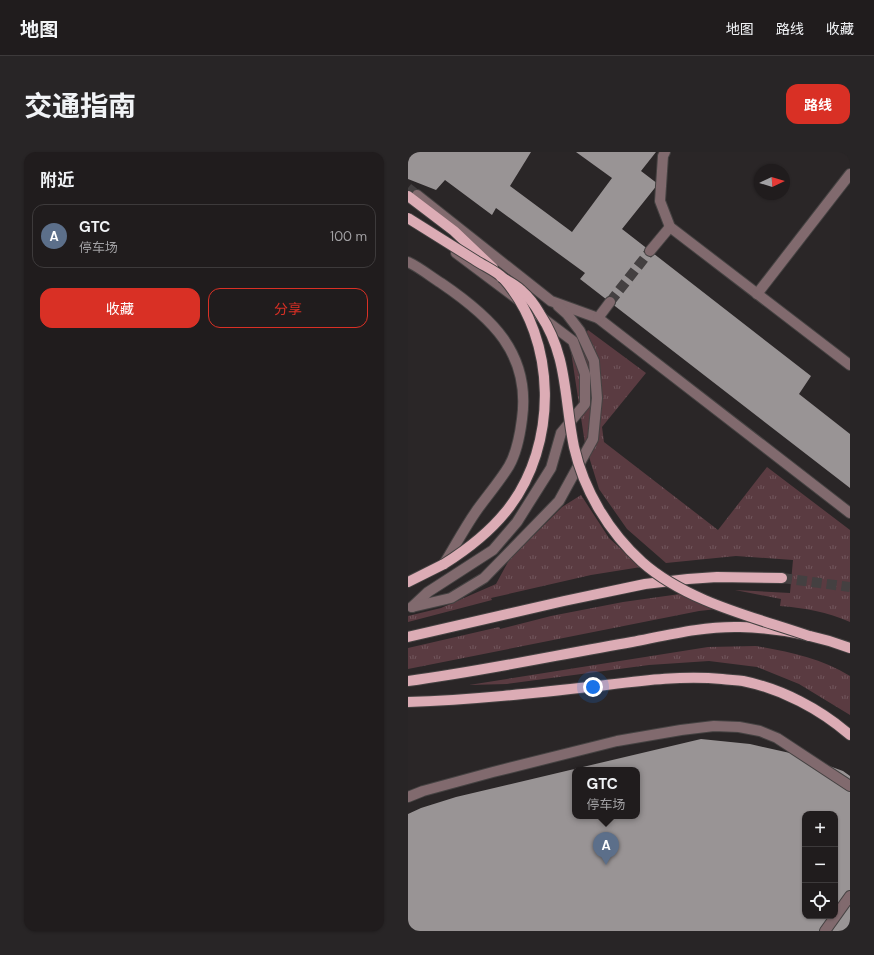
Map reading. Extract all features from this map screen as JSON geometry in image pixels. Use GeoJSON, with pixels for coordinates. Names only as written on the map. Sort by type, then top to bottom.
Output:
{"type":"FeatureCollection","features":[{"type":"Feature","properties":{"kind":"main road"},"geometry":{"type":"LineString","coordinates":[[408,582],[444,564],[474,544],[490,530],[508,508],[523,484],[535,458],[542,430],[545,401],[544,380],[538,344],[528,317],[514,292],[501,277],[454,231],[413,195]]}},
{"type":"Feature","properties":{"kind":"main road"},"geometry":{"type":"LineString","coordinates":[[408,218],[521,289],[533,303],[553,337],[560,355],[574,448],[583,476],[594,501],[605,520],[642,562],[664,578],[692,595],[809,636],[850,648]]}},
{"type":"Feature","properties":{"kind":"main road"},"geometry":{"type":"LineString","coordinates":[[408,637],[645,584],[717,577],[782,578]]}},
{"type":"Feature","properties":{"kind":"main road"},"geometry":{"type":"LineString","coordinates":[[408,681],[482,670],[709,628],[761,628],[781,630],[809,636]]}},
{"type":"Feature","properties":{"kind":"main road"},"geometry":{"type":"LineString","coordinates":[[408,702],[505,696],[650,680],[712,678],[742,681],[776,691],[796,700],[836,723],[850,735]]}},
{"type":"Feature","properties":{"kind":"street"},"geometry":{"type":"LineString","coordinates":[[665,152],[662,169],[660,201],[670,227],[850,365]]}},
{"type":"Feature","properties":{"kind":"street"},"geometry":{"type":"LineString","coordinates":[[757,294],[850,174]]}},
{"type":"Feature","properties":{"kind":"street"},"geometry":{"type":"LineString","coordinates":[[410,607],[450,598],[484,578],[559,501],[593,439],[597,398],[594,361],[580,331],[567,314],[413,195]]}},
{"type":"Feature","properties":{"kind":"street"},"geometry":{"type":"LineString","coordinates":[[408,218],[573,341],[585,374],[585,404],[562,433],[551,468],[517,522],[493,550],[428,592],[410,607]]}},
{"type":"Feature","properties":{"kind":"street"},"geometry":{"type":"LineString","coordinates":[[650,251],[670,227]]}},
{"type":"Feature","properties":{"kind":"street"},"geometry":{"type":"LineString","coordinates":[[408,262],[459,295],[496,327],[516,360],[521,378],[523,411],[521,430],[509,466],[476,512],[444,564]]}},
{"type":"Feature","properties":{"kind":"street"},"geometry":{"type":"LineString","coordinates":[[551,301],[598,318],[850,513]]}},
{"type":"Feature","properties":{"kind":"street"},"geometry":{"type":"LineString","coordinates":[[598,318],[610,302]]}},
{"type":"Feature","properties":{"kind":"street"},"geometry":{"type":"LineString","coordinates":[[408,797],[423,791],[486,774],[617,742],[680,730],[714,726],[739,727],[760,731],[777,738],[850,786]]}},
{"type":"Feature","properties":{"kind":"street"},"geometry":{"type":"LineString","coordinates":[[825,931],[850,896]]}},
{"type":"Feature","properties":{"kind":"green space"},"geometry":{"type":"Polygon","coordinates":[[[588,330],[646,373],[602,427],[604,442],[718,530],[767,467],[850,530],[850,622],[816,611],[780,606],[781,599],[735,590],[790,593],[793,560],[736,556],[666,563],[627,529],[599,489],[585,444],[570,345],[580,343],[588,330]]]}},
{"type":"Feature","properties":{"kind":"green space"},"geometry":{"type":"Polygon","coordinates":[[[581,495],[609,538],[641,567],[591,575],[491,598],[492,600],[408,622],[408,616],[441,608],[496,584],[509,560],[562,507],[581,495]]]}},
{"type":"Feature","properties":{"kind":"green space"},"geometry":{"type":"Polygon","coordinates":[[[680,594],[717,609],[699,611],[408,669],[408,648],[499,627],[500,629],[551,616],[623,602],[680,594]]]}},
{"type":"Feature","properties":{"kind":"green space"},"geometry":{"type":"Polygon","coordinates":[[[756,646],[793,653],[816,660],[850,676],[850,715],[799,684],[757,667],[709,661],[649,665],[507,684],[469,685],[708,647],[756,646]]]}},
{"type":"Feature","properties":{"kind":"building"},"geometry":{"type":"Polygon","coordinates":[[[408,152],[531,152],[510,186],[572,232],[612,178],[576,152],[656,152],[641,171],[658,184],[622,229],[811,376],[799,394],[850,434],[850,488],[580,279],[585,273],[496,208],[492,215],[445,180],[436,190],[408,179],[408,152]]]}},
{"type":"Feature","properties":{"kind":"building"},"geometry":{"type":"Polygon","coordinates":[[[701,739],[750,744],[799,755],[843,771],[850,776],[850,931],[408,931],[408,814],[421,808],[456,797],[572,770],[572,819],[640,819],[640,767],[583,767],[701,739]]]}},
{"type":"Feature","properties":{"kind":"tunnel"},"geometry":{"type":"LineString","coordinates":[[408,188],[417,195]]}},
{"type":"Feature","properties":{"kind":"tunnel"},"geometry":{"type":"LineString","coordinates":[[610,302],[650,251]]}},
{"type":"Feature","properties":{"kind":"tunnel"},"geometry":{"type":"LineString","coordinates":[[782,578],[850,587]]}},
{"type":"Feature","properties":{"kind":"place","name":"GTC"},"geometry":{"type":"Point","coordinates":[606,865]}}]}
